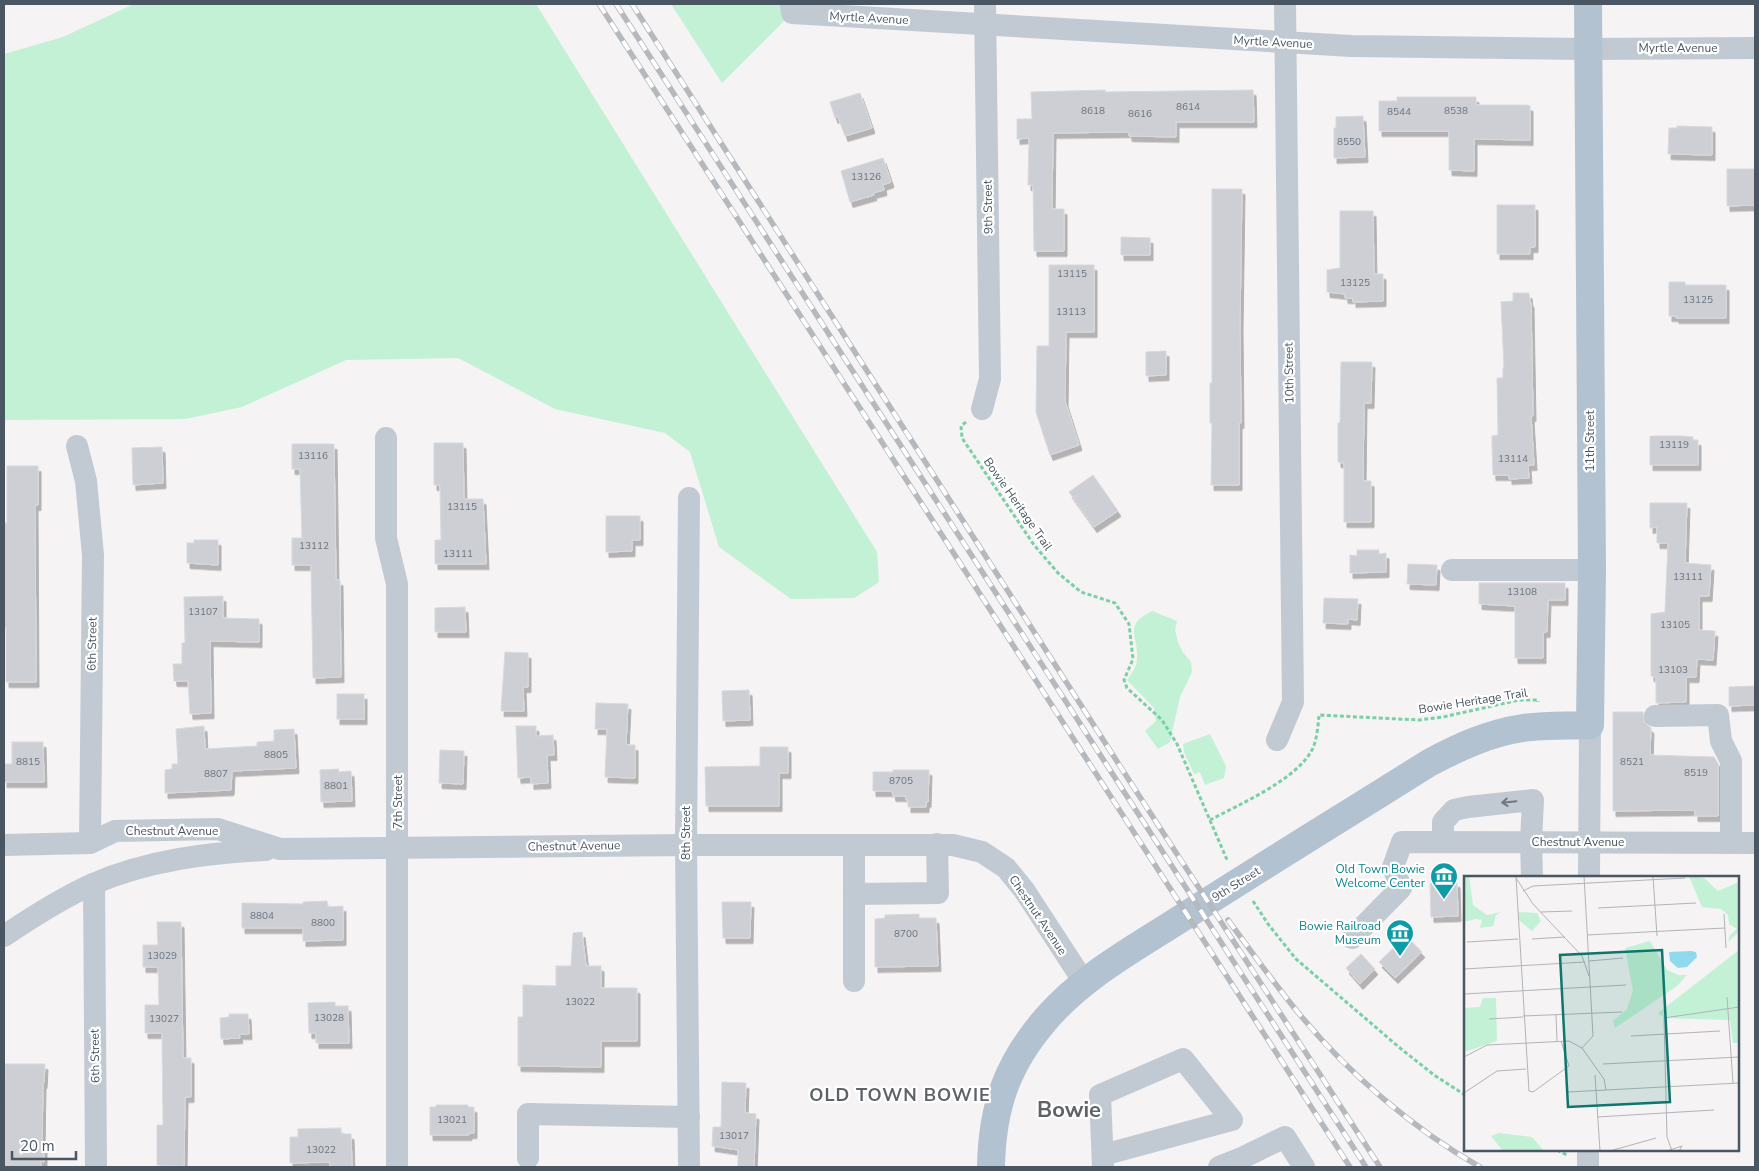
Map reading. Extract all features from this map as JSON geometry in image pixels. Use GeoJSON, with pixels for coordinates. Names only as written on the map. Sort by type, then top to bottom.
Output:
{"type":"FeatureCollection","features":[{"type":"Feature","properties":{"kind":"main road","name":"11th Street"},"geometry":{"type":"LineString","coordinates":[[1588,4],[1592,570],[1590,725]]}},
{"type":"Feature","properties":{"kind":"main road","name":"9th Street"},"geometry":{"type":"LineString","coordinates":[[991,1167],[993,1129],[998,1105],[1006,1081],[1018,1057],[1046,1019],[1084,982],[1150,938],[1428,763],[1457,748],[1482,738],[1523,728],[1590,725]]}},
{"type":"Feature","properties":{"kind":"street","name":"10th Street"},"geometry":{"type":"LineString","coordinates":[[1278,740],[1292,702],[1285,4]]}},
{"type":"Feature","properties":{"kind":"street","name":"Myrtle Avenue"},"geometry":{"type":"LineString","coordinates":[[791,8],[986,14],[1286,42],[1351,46],[1588,49],[1755,48]]}},
{"type":"Feature","properties":{"kind":"street","name":"9th Street"},"geometry":{"type":"LineString","coordinates":[[982,409],[990,380],[986,14]]}},
{"type":"Feature","properties":{"kind":"street","name":"7th Street"},"geometry":{"type":"LineString","coordinates":[[386,438],[386,538],[398,584],[397,1167]]}},
{"type":"Feature","properties":{"kind":"street","name":"6th Street"},"geometry":{"type":"LineString","coordinates":[[77,446],[86,482],[93,555],[90,843]]}},
{"type":"Feature","properties":{"kind":"street","name":"8th Street"},"geometry":{"type":"LineString","coordinates":[[689,498],[686,844],[689,1167]]}},
{"type":"Feature","properties":{"kind":"street"},"geometry":{"type":"LineString","coordinates":[[1452,570],[1592,570]]}},
{"type":"Feature","properties":{"kind":"street"},"geometry":{"type":"LineString","coordinates":[[1655,716],[1718,715],[1721,741],[1731,762],[1731,843]]}},
{"type":"Feature","properties":{"kind":"street","name":"11th Street"},"geometry":{"type":"LineString","coordinates":[[1589,876],[1590,725]]}},
{"type":"Feature","properties":{"kind":"street"},"geometry":{"type":"LineString","coordinates":[[1443,842],[1443,822],[1454,810],[1533,800],[1532,876]]}},
{"type":"Feature","properties":{"kind":"street","name":"Chestnut Avenue"},"geometry":{"type":"LineString","coordinates":[[4,844],[90,843],[115,832],[218,829],[280,849],[686,844],[937,844],[968,847],[982,852],[1006,868],[1024,890],[1084,982]]}},
{"type":"Feature","properties":{"kind":"street","name":"Chestnut Avenue"},"geometry":{"type":"LineString","coordinates":[[1352,938],[1402,888],[1393,867],[1402,842],[1755,844]]}},
{"type":"Feature","properties":{"kind":"street"},"geometry":{"type":"LineString","coordinates":[[854,894],[938,892],[937,844]]}},
{"type":"Feature","properties":{"kind":"street"},"geometry":{"type":"LineString","coordinates":[[854,845],[854,981]]}},
{"type":"Feature","properties":{"kind":"street"},"geometry":{"type":"LineString","coordinates":[[4,936],[59,902],[94,884],[135,869],[181,858],[227,852],[280,849]]}},
{"type":"Feature","properties":{"kind":"street","name":"6th Street"},"geometry":{"type":"LineString","coordinates":[[94,884],[96,1167]]}},
{"type":"Feature","properties":{"kind":"street"},"geometry":{"type":"LineString","coordinates":[[1183,1059],[1232,1120],[1103,1161],[1100,1095],[1183,1059]]}},
{"type":"Feature","properties":{"kind":"street"},"geometry":{"type":"LineString","coordinates":[[528,1158],[528,1114],[689,1117]]}},
{"type":"Feature","properties":{"kind":"street"},"geometry":{"type":"LineString","coordinates":[[1219,1167],[1284,1137],[1304,1167]]}},
{"type":"Feature","properties":{"kind":"path","name":"Bowie Heritage Trail"},"geometry":{"type":"LineString","coordinates":[[982,409],[961,426],[962,438],[1034,545],[1058,573],[1081,592],[1115,603],[1129,624],[1133,659],[1124,680],[1127,688],[1162,720],[1177,744],[1210,820],[1268,924],[1296,959],[1400,1048],[1434,1075],[1464,1094]]}},
{"type":"Feature","properties":{"kind":"path","name":"Bowie Heritage Trail"},"geometry":{"type":"LineString","coordinates":[[1210,820],[1263,791],[1302,764],[1312,748],[1319,715],[1420,720],[1443,717],[1519,700],[1538,700],[1538,706]]}},
{"type":"Feature","properties":{"kind":"path"},"geometry":{"type":"LineString","coordinates":[[1560,1151],[1584,1160]]}},
{"type":"Feature","properties":{"kind":"green space"},"geometry":{"type":"Polygon","coordinates":[[[134,4],[536,4],[877,552],[879,582],[854,598],[791,599],[719,547],[690,452],[665,433],[555,409],[458,358],[346,360],[242,407],[185,419],[4,420],[4,54],[63,37],[134,4]]]}},
{"type":"Feature","properties":{"kind":"green space"},"geometry":{"type":"Polygon","coordinates":[[[671,4],[792,4],[792,13],[722,83],[671,4]]]}},
{"type":"Feature","properties":{"kind":"green space"},"geometry":{"type":"Polygon","coordinates":[[[1152,611],[1177,621],[1175,630],[1178,642],[1182,651],[1191,662],[1192,672],[1180,697],[1170,742],[1158,749],[1145,731],[1156,721],[1154,708],[1127,680],[1137,662],[1135,626],[1137,621],[1152,611]]]}},
{"type":"Feature","properties":{"kind":"green space"},"geometry":{"type":"Polygon","coordinates":[[[1210,734],[1226,766],[1224,778],[1205,785],[1200,772],[1194,774],[1184,752],[1183,744],[1210,734]]]}},
{"type":"Feature","properties":{"kind":"building"},"geometry":{"type":"Polygon","coordinates":[[[1105,90],[1105,92],[1253,90],[1254,122],[1176,122],[1176,137],[1129,136],[1129,132],[1053,133],[1052,209],[1064,209],[1064,251],[1034,251],[1033,185],[1028,185],[1029,138],[1017,139],[1017,119],[1032,119],[1031,92],[1105,90]]]}},
{"type":"Feature","properties":{"kind":"building"},"geometry":{"type":"Polygon","coordinates":[[[860,93],[872,128],[845,136],[838,117],[835,118],[830,102],[860,93]]]}},
{"type":"Feature","properties":{"kind":"building"},"geometry":{"type":"Polygon","coordinates":[[[1397,97],[1476,97],[1476,105],[1527,105],[1530,106],[1530,140],[1474,139],[1474,171],[1449,170],[1449,131],[1379,131],[1379,101],[1397,101],[1397,97]]]}},
{"type":"Feature","properties":{"kind":"building"},"geometry":{"type":"Polygon","coordinates":[[[1363,116],[1365,157],[1334,158],[1336,117],[1363,116]]]}},
{"type":"Feature","properties":{"kind":"building"},"geometry":{"type":"Polygon","coordinates":[[[1677,126],[1712,127],[1712,155],[1668,154],[1669,128],[1677,128],[1677,126]]]}},
{"type":"Feature","properties":{"kind":"building"},"geometry":{"type":"Polygon","coordinates":[[[883,158],[891,182],[883,185],[884,190],[873,193],[874,195],[850,202],[841,171],[883,158]]]}},
{"type":"Feature","properties":{"kind":"building"},"geometry":{"type":"Polygon","coordinates":[[[1727,169],[1755,169],[1755,205],[1727,206],[1727,169]]]}},
{"type":"Feature","properties":{"kind":"building"},"geometry":{"type":"Polygon","coordinates":[[[1212,189],[1242,189],[1239,485],[1211,485],[1212,189]]]}},
{"type":"Feature","properties":{"kind":"building"},"geometry":{"type":"Polygon","coordinates":[[[1497,205],[1535,205],[1535,247],[1530,247],[1530,254],[1497,254],[1497,205]]]}},
{"type":"Feature","properties":{"kind":"building"},"geometry":{"type":"Polygon","coordinates":[[[1340,211],[1373,211],[1374,274],[1383,274],[1383,301],[1353,302],[1353,298],[1345,298],[1345,294],[1327,292],[1327,270],[1340,268],[1340,211]]]}},
{"type":"Feature","properties":{"kind":"building"},"geometry":{"type":"Polygon","coordinates":[[[1121,237],[1150,238],[1150,255],[1121,255],[1121,237]]]}},
{"type":"Feature","properties":{"kind":"building"},"geometry":{"type":"Polygon","coordinates":[[[1049,265],[1094,265],[1094,332],[1066,332],[1065,401],[1079,445],[1050,455],[1036,412],[1037,346],[1049,346],[1049,265]]]}},
{"type":"Feature","properties":{"kind":"building"},"geometry":{"type":"Polygon","coordinates":[[[1669,282],[1685,282],[1685,285],[1726,285],[1726,318],[1676,318],[1676,316],[1669,316],[1669,282]]]}},
{"type":"Feature","properties":{"kind":"building"},"geometry":{"type":"Polygon","coordinates":[[[1513,293],[1529,293],[1531,302],[1533,416],[1531,416],[1534,465],[1528,465],[1529,478],[1509,479],[1509,475],[1493,475],[1492,436],[1498,435],[1497,378],[1503,378],[1504,368],[1501,302],[1513,301],[1513,293]]]}},
{"type":"Feature","properties":{"kind":"building"},"geometry":{"type":"Polygon","coordinates":[[[1166,351],[1166,375],[1146,376],[1146,352],[1166,351]]]}},
{"type":"Feature","properties":{"kind":"building"},"geometry":{"type":"Polygon","coordinates":[[[1341,362],[1372,362],[1371,403],[1364,403],[1363,481],[1371,481],[1371,522],[1344,522],[1344,463],[1338,462],[1341,362]]]}},
{"type":"Feature","properties":{"kind":"building"},"geometry":{"type":"Polygon","coordinates":[[[1650,436],[1683,436],[1693,437],[1693,440],[1698,440],[1698,465],[1650,465],[1650,436]]]}},
{"type":"Feature","properties":{"kind":"building"},"geometry":{"type":"Polygon","coordinates":[[[434,443],[463,443],[464,499],[483,499],[486,564],[435,564],[435,540],[441,540],[440,485],[434,485],[434,443]]]}},
{"type":"Feature","properties":{"kind":"building"},"geometry":{"type":"Polygon","coordinates":[[[292,444],[334,444],[336,580],[340,580],[341,677],[313,678],[311,565],[292,565],[292,538],[302,538],[300,469],[292,469],[292,444]]]}},
{"type":"Feature","properties":{"kind":"building"},"geometry":{"type":"Polygon","coordinates":[[[162,447],[163,483],[133,485],[132,448],[162,447]]]}},
{"type":"Feature","properties":{"kind":"building"},"geometry":{"type":"Polygon","coordinates":[[[7,466],[38,466],[38,505],[35,505],[36,682],[6,682],[4,523],[7,523],[7,466]]]}},
{"type":"Feature","properties":{"kind":"building"},"geometry":{"type":"Polygon","coordinates":[[[1093,475],[1118,511],[1094,527],[1069,492],[1093,475]]]}},
{"type":"Feature","properties":{"kind":"building"},"geometry":{"type":"Polygon","coordinates":[[[1650,503],[1687,503],[1685,563],[1711,565],[1709,596],[1699,596],[1699,630],[1715,631],[1713,660],[1697,659],[1696,677],[1686,677],[1686,702],[1656,703],[1656,677],[1651,676],[1651,614],[1665,612],[1668,543],[1657,543],[1657,527],[1650,528],[1650,503]]]}},
{"type":"Feature","properties":{"kind":"building"},"geometry":{"type":"Polygon","coordinates":[[[606,516],[640,516],[640,540],[632,540],[632,551],[606,552],[606,516]]]}},
{"type":"Feature","properties":{"kind":"building"},"geometry":{"type":"Polygon","coordinates":[[[194,540],[218,540],[218,565],[187,563],[187,543],[194,543],[194,540]]]}},
{"type":"Feature","properties":{"kind":"building"},"geometry":{"type":"Polygon","coordinates":[[[1357,550],[1379,550],[1379,554],[1386,553],[1386,572],[1350,573],[1350,555],[1357,556],[1357,550]]]}},
{"type":"Feature","properties":{"kind":"building"},"geometry":{"type":"Polygon","coordinates":[[[1408,564],[1437,565],[1436,585],[1407,584],[1408,564]]]}},
{"type":"Feature","properties":{"kind":"building"},"geometry":{"type":"Polygon","coordinates":[[[1479,583],[1565,583],[1565,600],[1548,600],[1547,632],[1543,632],[1543,658],[1515,658],[1515,606],[1479,604],[1479,583]]]}},
{"type":"Feature","properties":{"kind":"building"},"geometry":{"type":"Polygon","coordinates":[[[223,596],[223,618],[259,619],[259,642],[210,641],[211,713],[190,714],[188,681],[174,681],[173,664],[182,664],[182,643],[185,643],[184,597],[223,596]]]}},
{"type":"Feature","properties":{"kind":"building"},"geometry":{"type":"Polygon","coordinates":[[[1324,598],[1358,599],[1357,620],[1348,619],[1348,624],[1323,623],[1324,598]]]}},
{"type":"Feature","properties":{"kind":"building"},"geometry":{"type":"Polygon","coordinates":[[[465,607],[466,632],[435,632],[435,608],[465,607]]]}},
{"type":"Feature","properties":{"kind":"building"},"geometry":{"type":"Polygon","coordinates":[[[505,652],[528,653],[528,687],[523,687],[524,711],[501,711],[505,652]]]}},
{"type":"Feature","properties":{"kind":"building"},"geometry":{"type":"Polygon","coordinates":[[[1754,686],[1755,705],[1729,706],[1729,687],[1754,686]]]}},
{"type":"Feature","properties":{"kind":"building"},"geometry":{"type":"Polygon","coordinates":[[[749,690],[750,720],[723,721],[722,691],[749,690]]]}},
{"type":"Feature","properties":{"kind":"building"},"geometry":{"type":"Polygon","coordinates":[[[337,694],[364,694],[364,719],[337,719],[337,694]]]}},
{"type":"Feature","properties":{"kind":"building"},"geometry":{"type":"Polygon","coordinates":[[[596,703],[628,704],[626,745],[635,745],[635,778],[605,777],[607,729],[595,729],[596,703]]]}},
{"type":"Feature","properties":{"kind":"building"},"geometry":{"type":"Polygon","coordinates":[[[1613,712],[1643,712],[1644,722],[1651,728],[1650,755],[1714,757],[1718,764],[1718,816],[1695,816],[1695,810],[1613,811],[1613,712]]]}},
{"type":"Feature","properties":{"kind":"building"},"geometry":{"type":"Polygon","coordinates":[[[204,726],[205,749],[257,746],[257,742],[274,741],[274,730],[294,729],[296,768],[232,771],[231,790],[165,793],[165,770],[172,769],[172,764],[178,764],[176,729],[204,726]]]}},
{"type":"Feature","properties":{"kind":"building"},"geometry":{"type":"Polygon","coordinates":[[[516,726],[536,726],[536,736],[553,735],[554,755],[547,755],[548,783],[531,784],[531,777],[518,778],[516,726]]]}},
{"type":"Feature","properties":{"kind":"building"},"geometry":{"type":"Polygon","coordinates":[[[12,742],[43,742],[44,782],[4,782],[4,764],[12,764],[12,742]]]}},
{"type":"Feature","properties":{"kind":"building"},"geometry":{"type":"Polygon","coordinates":[[[760,747],[788,747],[788,773],[779,773],[779,806],[706,806],[705,767],[760,766],[760,747]]]}},
{"type":"Feature","properties":{"kind":"building"},"geometry":{"type":"Polygon","coordinates":[[[440,750],[464,751],[463,784],[439,783],[440,750]]]}},
{"type":"Feature","properties":{"kind":"building"},"geometry":{"type":"Polygon","coordinates":[[[339,769],[338,772],[351,771],[352,801],[321,802],[320,770],[339,769]]]}},
{"type":"Feature","properties":{"kind":"building"},"geometry":{"type":"Polygon","coordinates":[[[893,770],[929,770],[928,802],[926,802],[926,807],[908,807],[906,796],[893,796],[892,791],[873,791],[873,772],[893,772],[893,770]]]}},
{"type":"Feature","properties":{"kind":"building","name":"Old Town Bowie Welcome Center"},"geometry":{"type":"Polygon","coordinates":[[[1457,882],[1458,916],[1431,917],[1430,883],[1457,882]]]}},
{"type":"Feature","properties":{"kind":"building"},"geometry":{"type":"Polygon","coordinates":[[[327,901],[328,907],[343,906],[343,940],[303,941],[303,928],[242,928],[242,903],[303,904],[303,902],[327,901]]]}},
{"type":"Feature","properties":{"kind":"building"},"geometry":{"type":"Polygon","coordinates":[[[722,902],[751,902],[750,938],[723,938],[722,902]]]}},
{"type":"Feature","properties":{"kind":"building"},"geometry":{"type":"Polygon","coordinates":[[[919,914],[919,918],[936,918],[938,966],[875,967],[875,919],[885,918],[885,915],[919,914]]]}},
{"type":"Feature","properties":{"kind":"building"},"geometry":{"type":"Polygon","coordinates":[[[157,922],[181,922],[183,1058],[191,1058],[191,1097],[185,1097],[184,1166],[157,1165],[157,1125],[163,1125],[162,1033],[145,1033],[145,1005],[159,1005],[158,967],[143,967],[143,945],[158,945],[157,922]]]}},
{"type":"Feature","properties":{"kind":"building"},"geometry":{"type":"Polygon","coordinates":[[[582,932],[586,966],[601,966],[601,988],[637,988],[637,1041],[601,1041],[601,1067],[518,1066],[518,1017],[523,1017],[523,985],[556,986],[556,966],[571,966],[573,933],[582,932]]]}},
{"type":"Feature","properties":{"kind":"building","name":"Bowie Railroad Museum"},"geometry":{"type":"Polygon","coordinates":[[[1406,936],[1422,952],[1395,978],[1379,962],[1406,936]]]}},
{"type":"Feature","properties":{"kind":"building"},"geometry":{"type":"Polygon","coordinates":[[[1361,954],[1375,969],[1360,984],[1346,968],[1361,954]]]}},
{"type":"Feature","properties":{"kind":"building"},"geometry":{"type":"Polygon","coordinates":[[[335,1002],[335,1006],[348,1006],[349,1043],[316,1043],[316,1033],[309,1033],[308,1003],[335,1002]]]}},
{"type":"Feature","properties":{"kind":"building"},"geometry":{"type":"Polygon","coordinates":[[[229,1014],[248,1014],[249,1034],[239,1034],[240,1038],[221,1039],[220,1018],[229,1017],[229,1014]]]}},
{"type":"Feature","properties":{"kind":"building"},"geometry":{"type":"Polygon","coordinates":[[[5,1064],[45,1064],[42,1142],[44,1142],[44,1162],[41,1161],[41,1167],[4,1167],[5,1064]]]}},
{"type":"Feature","properties":{"kind":"building"},"geometry":{"type":"Polygon","coordinates":[[[722,1082],[746,1083],[745,1113],[756,1114],[754,1167],[738,1167],[738,1150],[712,1146],[713,1127],[721,1127],[722,1082]]]}},
{"type":"Feature","properties":{"kind":"building"},"geometry":{"type":"Polygon","coordinates":[[[436,1105],[468,1105],[468,1107],[474,1107],[474,1133],[469,1133],[469,1135],[430,1135],[430,1107],[436,1107],[436,1105]]]}},
{"type":"Feature","properties":{"kind":"building"},"geometry":{"type":"Polygon","coordinates":[[[341,1128],[341,1134],[351,1134],[352,1166],[330,1167],[330,1162],[290,1163],[290,1137],[298,1137],[298,1129],[341,1128]]]}},
{"type":"Feature","properties":{"kind":"railway"},"geometry":{"type":"LineString","coordinates":[[599,4],[1350,1167]]}},
{"type":"Feature","properties":{"kind":"railway"},"geometry":{"type":"LineString","coordinates":[[616,4],[1366,1167]]}},
{"type":"Feature","properties":{"kind":"railway"},"geometry":{"type":"LineString","coordinates":[[632,4],[1127,777],[1380,1167]]}},
{"type":"Feature","properties":{"kind":"railway"},"geometry":{"type":"LineString","coordinates":[[1228,920],[1291,1004],[1340,1059],[1407,1118],[1431,1136],[1480,1167]]}},
{"type":"Feature","properties":{"kind":"place","name":"Old Town Bowie Welcome Center"},"geometry":{"type":"Point","coordinates":[1444,900]}},
{"type":"Feature","properties":{"kind":"place","name":"Bowie Railroad Museum"},"geometry":{"type":"Point","coordinates":[1400,957]}},
{"type":"Feature","properties":{"kind":"district","name":"OLD TOWN BOWIE"},"geometry":{"type":"Point","coordinates":[900,1095]}},
{"type":"Feature","properties":{"kind":"district","name":"Bowie"},"geometry":{"type":"Point","coordinates":[1069,1110]}}]}
